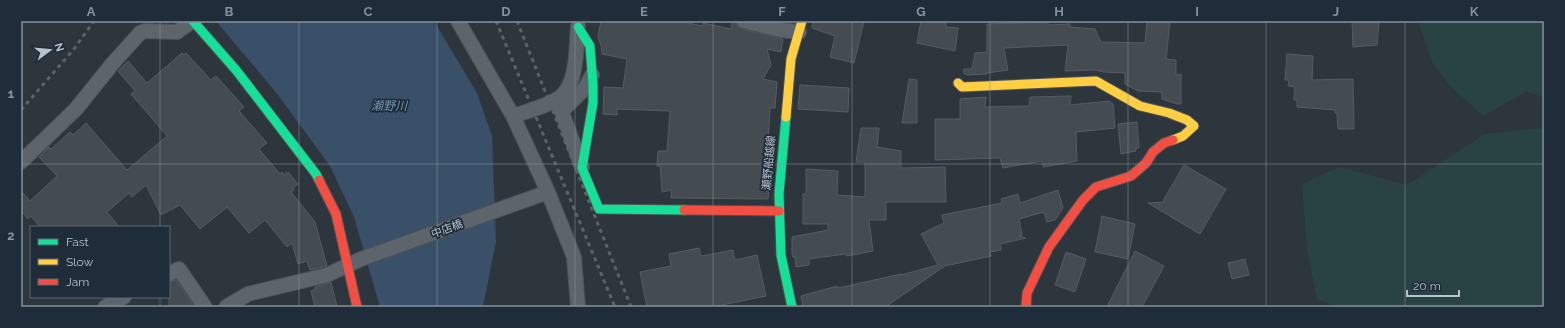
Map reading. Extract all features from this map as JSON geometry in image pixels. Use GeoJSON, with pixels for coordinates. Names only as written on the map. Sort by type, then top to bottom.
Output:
{"type":"FeatureCollection","features":[{"type":"Feature","properties":{"kind":"street"},"geometry":{"type":"LineString","coordinates":[[21,162],[76,109],[113,63],[140,33],[145,31],[177,32],[192,21],[236,70],[316,174],[336,214],[357,307]]}},
{"type":"Feature","properties":{"kind":"street"},"geometry":{"type":"LineString","coordinates":[[458,21],[512,116],[548,192],[574,257],[578,307]]}},
{"type":"Feature","properties":{"kind":"street"},"geometry":{"type":"LineString","coordinates":[[744,21],[781,30],[800,27]]}},
{"type":"Feature","properties":{"kind":"street"},"geometry":{"type":"LineString","coordinates":[[559,105],[570,86],[576,57],[578,24]]}},
{"type":"Feature","properties":{"kind":"street"},"geometry":{"type":"LineString","coordinates":[[578,24],[590,46],[593,103],[582,168]]}},
{"type":"Feature","properties":{"kind":"street","name":"瀬野船越線"},"geometry":{"type":"LineString","coordinates":[[792,307],[781,255],[778,194],[791,58],[800,27]]}},
{"type":"Feature","properties":{"kind":"street"},"geometry":{"type":"LineString","coordinates":[[512,116],[549,104],[559,105],[585,88],[592,75]]}},
{"type":"Feature","properties":{"kind":"street"},"geometry":{"type":"LineString","coordinates":[[958,83],[962,87],[1096,82],[1140,106],[1169,113],[1187,120],[1194,126],[1183,136],[1164,143],[1153,152],[1146,163],[1131,176],[1096,187],[1091,191],[1049,247],[1027,293],[1026,307]]}},
{"type":"Feature","properties":{"kind":"street"},"geometry":{"type":"LineString","coordinates":[[559,105],[599,209],[779,211]]}},
{"type":"Feature","properties":{"kind":"street","name":"中店橋"},"geometry":{"type":"LineString","coordinates":[[226,307],[248,294],[327,275],[361,259],[548,192]]}},
{"type":"Feature","properties":{"kind":"street"},"geometry":{"type":"LineString","coordinates":[[170,274],[179,269],[205,307]]}},
{"type":"Feature","properties":{"kind":"street"},"geometry":{"type":"LineString","coordinates":[[105,307],[122,298]]}},
{"type":"Feature","properties":{"kind":"green space"},"geometry":{"type":"Polygon","coordinates":[[[1418,21],[1544,21],[1544,96],[1542,97],[1527,91],[1483,116],[1449,85],[1432,62],[1418,21]]]}},
{"type":"Feature","properties":{"kind":"green space"},"geometry":{"type":"Polygon","coordinates":[[[1544,128],[1544,307],[1335,307],[1317,299],[1307,250],[1302,184],[1339,167],[1407,185],[1485,134],[1544,128]]]}},
{"type":"Feature","properties":{"kind":"water","name":"瀬野川"},"geometry":{"type":"Polygon","coordinates":[[[216,21],[434,21],[477,93],[492,136],[496,242],[483,307],[380,307],[354,217],[330,166],[278,95],[216,21]]]}},
{"type":"Feature","properties":{"kind":"building"},"geometry":{"type":"Polygon","coordinates":[[[601,21],[677,21],[703,26],[703,23],[731,29],[732,21],[736,21],[738,27],[742,29],[783,39],[781,52],[767,49],[771,65],[763,79],[777,82],[775,108],[770,108],[768,143],[772,144],[768,199],[671,198],[672,190],[662,192],[660,166],[657,166],[658,151],[667,151],[670,111],[617,109],[617,115],[603,114],[604,87],[623,88],[627,59],[602,54],[598,37],[601,21]]]}},
{"type":"Feature","properties":{"kind":"building"},"geometry":{"type":"Polygon","coordinates":[[[813,21],[864,21],[854,63],[830,57],[835,36],[812,28],[813,21]]]}},
{"type":"Feature","properties":{"kind":"building"},"geometry":{"type":"Polygon","coordinates":[[[921,21],[946,21],[946,27],[958,28],[955,51],[917,43],[921,21]]]}},
{"type":"Feature","properties":{"kind":"building"},"geometry":{"type":"Polygon","coordinates":[[[1147,21],[1170,21],[1166,59],[1176,60],[1176,75],[1181,74],[1181,104],[1162,99],[1162,92],[1138,91],[1125,84],[1125,73],[1095,70],[1065,71],[1068,45],[1004,48],[1008,70],[987,74],[967,75],[964,73],[964,69],[972,69],[975,53],[987,52],[987,24],[1048,22],[1048,25],[1070,24],[1070,27],[1095,29],[1101,42],[1145,43],[1147,21]]]}},
{"type":"Feature","properties":{"kind":"building"},"geometry":{"type":"Polygon","coordinates":[[[1352,21],[1379,22],[1377,45],[1353,47],[1352,21]]]}},
{"type":"Feature","properties":{"kind":"building"},"geometry":{"type":"Polygon","coordinates":[[[182,53],[184,55],[186,53],[211,80],[216,76],[244,107],[239,111],[267,143],[259,149],[280,174],[282,172],[284,175],[288,172],[298,184],[291,192],[315,222],[327,266],[310,270],[307,261],[298,264],[292,243],[287,247],[265,220],[249,233],[227,207],[200,229],[180,205],[161,215],[146,185],[132,197],[129,193],[107,212],[118,226],[39,226],[31,216],[28,219],[21,211],[21,191],[30,201],[57,176],[39,157],[49,147],[51,149],[70,132],[73,135],[86,123],[127,170],[167,136],[131,94],[135,91],[118,71],[128,61],[147,83],[182,53]]]}},
{"type":"Feature","properties":{"kind":"building"},"geometry":{"type":"Polygon","coordinates":[[[1287,54],[1313,56],[1312,80],[1353,79],[1354,129],[1338,129],[1337,113],[1335,113],[1335,110],[1297,107],[1297,100],[1294,100],[1295,87],[1288,86],[1289,80],[1285,80],[1287,54]]]}},
{"type":"Feature","properties":{"kind":"building"},"geometry":{"type":"Polygon","coordinates":[[[909,79],[917,80],[917,123],[902,123],[909,79]]]}},
{"type":"Feature","properties":{"kind":"building"},"geometry":{"type":"Polygon","coordinates":[[[800,85],[849,88],[848,112],[798,109],[800,85]]]}},
{"type":"Feature","properties":{"kind":"building"},"geometry":{"type":"Polygon","coordinates":[[[1071,96],[1070,105],[1109,101],[1113,104],[1115,128],[1076,132],[1077,161],[1043,167],[1042,161],[1003,168],[1000,158],[935,160],[935,119],[960,119],[960,99],[986,97],[985,107],[1029,106],[1030,97],[1071,96]]]}},
{"type":"Feature","properties":{"kind":"building"},"geometry":{"type":"Polygon","coordinates":[[[1137,122],[1139,148],[1136,148],[1136,151],[1121,154],[1118,124],[1137,122]]]}},
{"type":"Feature","properties":{"kind":"building"},"geometry":{"type":"Polygon","coordinates":[[[861,128],[879,128],[877,147],[901,151],[901,168],[945,167],[946,202],[886,202],[886,220],[869,220],[873,251],[847,256],[845,254],[809,259],[809,265],[796,267],[795,257],[793,257],[792,254],[792,237],[828,230],[828,224],[803,224],[803,194],[806,194],[806,169],[838,171],[837,195],[865,197],[865,162],[856,162],[861,128]]]}},
{"type":"Feature","properties":{"kind":"building"},"geometry":{"type":"Polygon","coordinates":[[[1184,165],[1226,189],[1200,234],[1148,203],[1164,202],[1164,199],[1184,165]]]}},
{"type":"Feature","properties":{"kind":"building"},"geometry":{"type":"Polygon","coordinates":[[[1058,190],[1063,208],[1055,220],[1047,222],[1044,212],[1019,219],[1022,235],[1019,236],[1026,238],[1000,244],[1001,250],[990,252],[991,256],[945,266],[885,307],[803,307],[801,296],[837,286],[838,288],[901,275],[938,265],[921,234],[944,223],[942,215],[1002,203],[1001,199],[1018,194],[1020,203],[1058,190]]]}},
{"type":"Feature","properties":{"kind":"building"},"geometry":{"type":"Polygon","coordinates":[[[1102,216],[1135,224],[1128,259],[1095,252],[1102,216]]]}},
{"type":"Feature","properties":{"kind":"building"},"geometry":{"type":"Polygon","coordinates":[[[699,248],[701,256],[733,250],[735,260],[757,255],[766,296],[712,307],[647,307],[640,272],[671,266],[669,254],[699,248]]]}},
{"type":"Feature","properties":{"kind":"building"},"geometry":{"type":"Polygon","coordinates":[[[1135,251],[1164,266],[1142,307],[1107,307],[1135,251]]]}},
{"type":"Feature","properties":{"kind":"building"},"geometry":{"type":"Polygon","coordinates":[[[1066,252],[1086,259],[1075,292],[1055,285],[1066,252]]]}},
{"type":"Feature","properties":{"kind":"building"},"geometry":{"type":"Polygon","coordinates":[[[1245,259],[1249,275],[1232,279],[1228,263],[1245,259]]]}},
{"type":"Feature","properties":{"kind":"building"},"geometry":{"type":"Polygon","coordinates":[[[176,280],[195,307],[169,307],[170,282],[176,280]]]}},
{"type":"Feature","properties":{"kind":"building"},"geometry":{"type":"Polygon","coordinates":[[[331,282],[337,307],[315,307],[311,291],[315,289],[315,287],[331,282]]]}},
{"type":"Feature","properties":{"kind":"railway"},"geometry":{"type":"LineString","coordinates":[[21,110],[74,49],[94,21]]}},
{"type":"Feature","properties":{"kind":"railway"},"geometry":{"type":"LineString","coordinates":[[496,21],[615,307]]}},
{"type":"Feature","properties":{"kind":"railway"},"geometry":{"type":"LineString","coordinates":[[517,21],[631,307]]}},
{"type":"Feature","properties":{"kind":"traffic: fast"},"geometry":{"type":"LineString","coordinates":[[193,21],[236,70],[316,174],[319,180]]}},
{"type":"Feature","properties":{"kind":"traffic: fast"},"geometry":{"type":"LineString","coordinates":[[578,27],[590,46],[593,85],[593,103],[582,168],[599,209],[684,210]]}},
{"type":"Feature","properties":{"kind":"traffic: fast"},"geometry":{"type":"LineString","coordinates":[[786,117],[779,194],[781,255],[792,307]]}},
{"type":"Feature","properties":{"kind":"traffic: slow"},"geometry":{"type":"LineString","coordinates":[[786,117],[791,59],[802,21]]}},
{"type":"Feature","properties":{"kind":"traffic: slow"},"geometry":{"type":"LineString","coordinates":[[958,83],[962,87],[1096,81],[1140,106],[1169,113],[1187,120],[1194,126],[1183,136],[1173,140]]}},
{"type":"Feature","properties":{"kind":"traffic: jam"},"geometry":{"type":"LineString","coordinates":[[1026,307],[1027,293],[1049,247],[1083,200],[1096,187],[1131,176],[1146,163],[1153,152],[1164,143],[1173,140]]}},
{"type":"Feature","properties":{"kind":"traffic: jam"},"geometry":{"type":"LineString","coordinates":[[319,180],[336,214],[357,307]]}},
{"type":"Feature","properties":{"kind":"traffic: jam"},"geometry":{"type":"LineString","coordinates":[[684,210],[779,211]]}}]}
